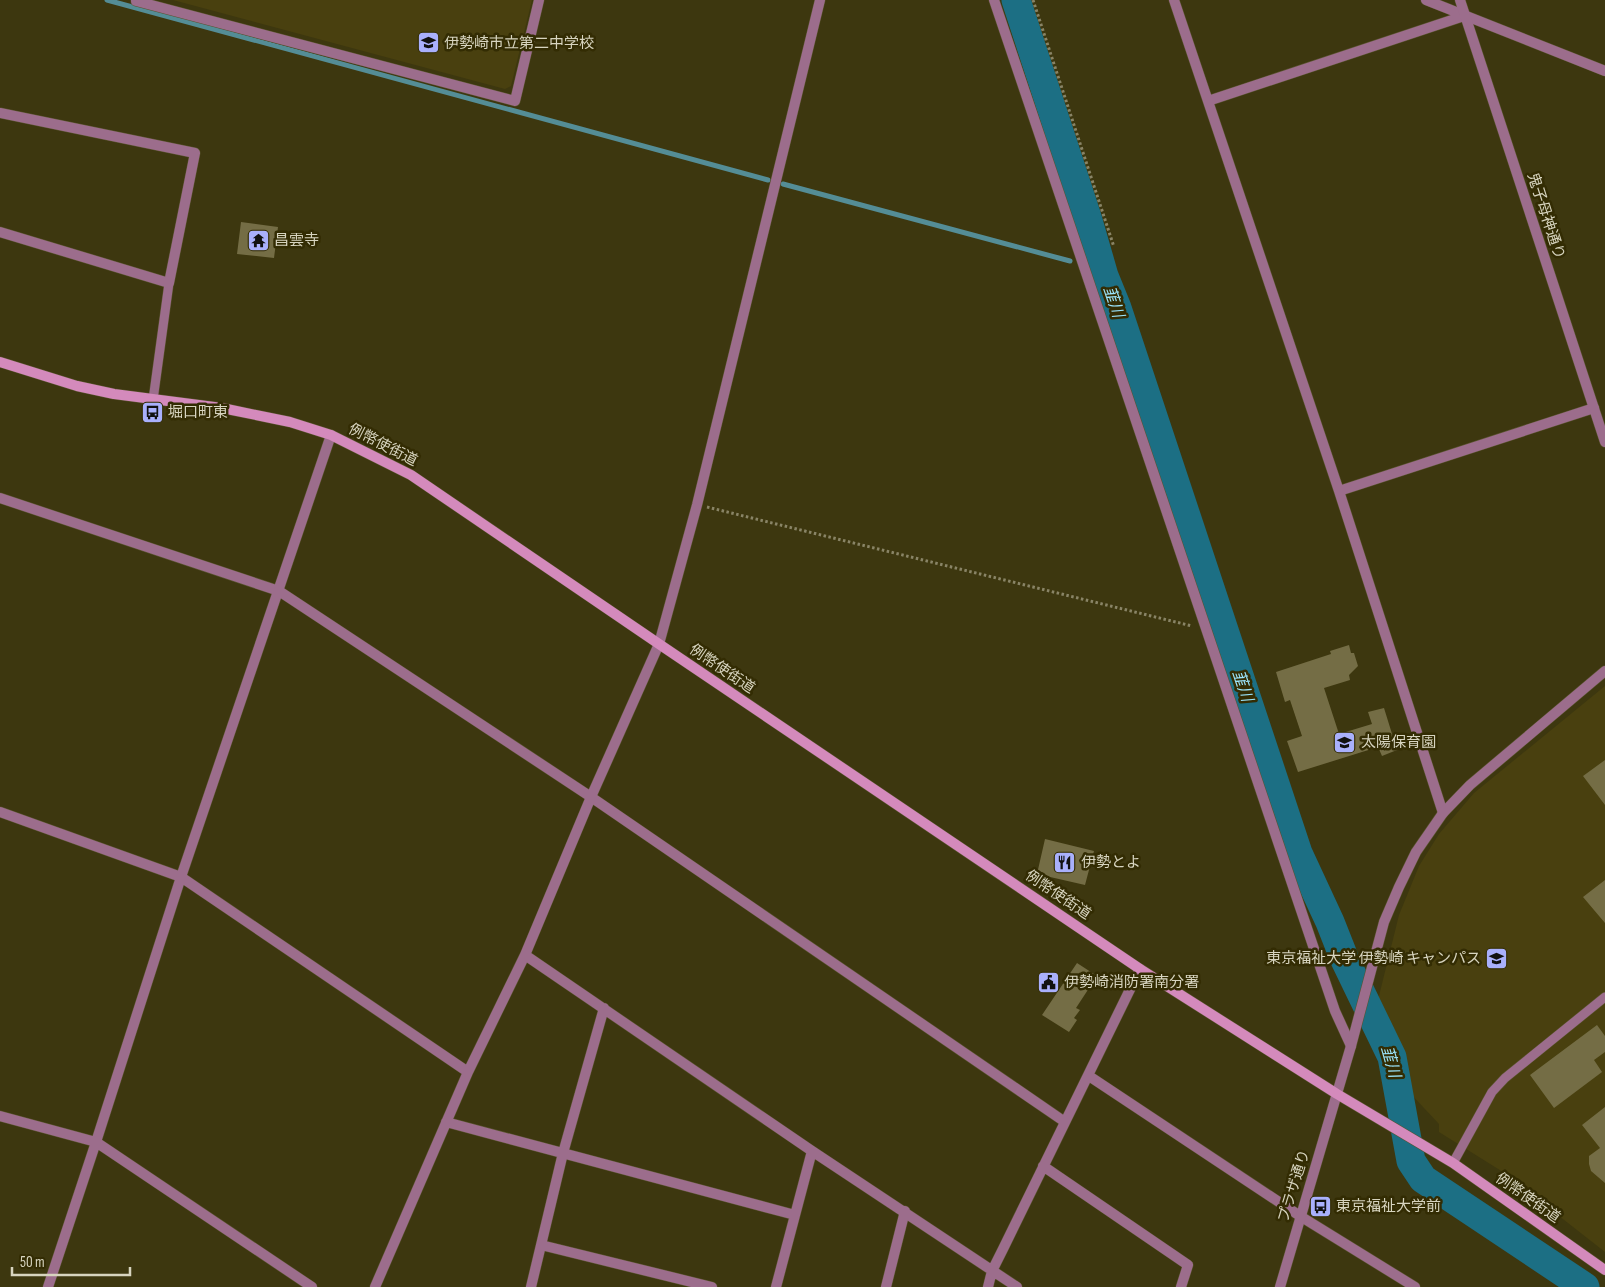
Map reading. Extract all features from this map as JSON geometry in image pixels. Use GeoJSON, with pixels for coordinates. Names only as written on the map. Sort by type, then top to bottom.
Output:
{"type":"FeatureCollection","features":[{"type":"Feature","properties":{"kind":"main road","name":"例幣使街道"},"geometry":{"type":"LineString","coordinates":[[0,362],[77,386],[114,394],[222,408],[290,422],[331,435],[411,475],[1140,969],[1337,1094],[1453,1163],[1605,1270]]}},
{"type":"Feature","properties":{"kind":"street"},"geometry":{"type":"LineString","coordinates":[[134,0],[514,101],[539,0]]}},
{"type":"Feature","properties":{"kind":"street"},"geometry":{"type":"LineString","coordinates":[[378,1286],[446,1122],[525,955],[591,797],[659,644],[697,504],[820,0]]}},
{"type":"Feature","properties":{"kind":"street"},"geometry":{"type":"LineString","coordinates":[[994,0],[1335,1011],[1351,1046]]}},
{"type":"Feature","properties":{"kind":"street"},"geometry":{"type":"LineString","coordinates":[[1174,0],[1339,491],[1444,813]]}},
{"type":"Feature","properties":{"kind":"street"},"geometry":{"type":"LineString","coordinates":[[1426,0],[1605,70]]}},
{"type":"Feature","properties":{"kind":"street","name":"鬼子母神通り"},"geometry":{"type":"LineString","coordinates":[[1460,0],[1605,442]]}},
{"type":"Feature","properties":{"kind":"street"},"geometry":{"type":"LineString","coordinates":[[1208,101],[1464,16]]}},
{"type":"Feature","properties":{"kind":"street"},"geometry":{"type":"LineString","coordinates":[[0,113],[195,153],[168,283],[0,232]]}},
{"type":"Feature","properties":{"kind":"street"},"geometry":{"type":"LineString","coordinates":[[1339,491],[1594,408]]}},
{"type":"Feature","properties":{"kind":"street"},"geometry":{"type":"LineString","coordinates":[[48,1287],[180,877],[331,435]]}},
{"type":"Feature","properties":{"kind":"street"},"geometry":{"type":"LineString","coordinates":[[0,498],[279,591],[591,797],[1065,1122]]}},
{"type":"Feature","properties":{"kind":"street","name":"プラザ通り"},"geometry":{"type":"LineString","coordinates":[[1280,1287],[1359,1018],[1384,922],[1416,852],[1444,813],[1470,785],[1605,671]]}},
{"type":"Feature","properties":{"kind":"street"},"geometry":{"type":"LineString","coordinates":[[0,812],[180,877],[468,1072]]}},
{"type":"Feature","properties":{"kind":"street"},"geometry":{"type":"LineString","coordinates":[[525,955],[812,1151],[1017,1287]]}},
{"type":"Feature","properties":{"kind":"street"},"geometry":{"type":"LineString","coordinates":[[988,1287],[992,1271],[1140,969]]}},
{"type":"Feature","properties":{"kind":"street"},"geometry":{"type":"LineString","coordinates":[[530,1287],[562,1153],[604,1008]]}},
{"type":"Feature","properties":{"kind":"street"},"geometry":{"type":"LineString","coordinates":[[1089,1076],[1403,1284],[1415,1287]]}},
{"type":"Feature","properties":{"kind":"street"},"geometry":{"type":"LineString","coordinates":[[0,1116],[96,1142],[312,1287]]}},
{"type":"Feature","properties":{"kind":"street"},"geometry":{"type":"LineString","coordinates":[[446,1122],[795,1215]]}},
{"type":"Feature","properties":{"kind":"street"},"geometry":{"type":"LineString","coordinates":[[776,1287],[812,1151]]}},
{"type":"Feature","properties":{"kind":"street"},"geometry":{"type":"LineString","coordinates":[[1043,1166],[1188,1265],[1181,1287]]}},
{"type":"Feature","properties":{"kind":"street"},"geometry":{"type":"LineString","coordinates":[[886,1287],[904,1211]]}},
{"type":"Feature","properties":{"kind":"street"},"geometry":{"type":"LineString","coordinates":[[541,1245],[712,1287]]}},
{"type":"Feature","properties":{"kind":"lane"},"geometry":{"type":"LineString","coordinates":[[153,400],[168,283]]}},
{"type":"Feature","properties":{"kind":"lane"},"geometry":{"type":"LineString","coordinates":[[1453,1163],[1492,1092],[1498,1085],[1605,997]]}},
{"type":"Feature","properties":{"kind":"path"},"geometry":{"type":"LineString","coordinates":[[1033,0],[1114,247]]}},
{"type":"Feature","properties":{"kind":"path"},"geometry":{"type":"LineString","coordinates":[[697,504],[1206,630]]}},
{"type":"Feature","properties":{"kind":"shaded area","name":"伊勢崎市立第二中学校"},"geometry":{"type":"Polygon","coordinates":[[[173,0],[532,0],[511,86],[505,89],[173,0]]]}},
{"type":"Feature","properties":{"kind":"shaded area","name":"東京福祉大学 伊勢崎 キャンパス"},"geometry":{"type":"Polygon","coordinates":[[[1605,686],[1605,1252],[1503,1172],[1439,1132],[1439,1124],[1409,1092],[1389,1018],[1378,1000],[1399,915],[1419,866],[1439,834],[1474,793],[1605,686]]]}},
{"type":"Feature","properties":{"kind":"building","name":"昌雲寺"},"geometry":{"type":"Polygon","coordinates":[[[241,222],[278,227],[274,258],[237,254],[241,222]]]}},
{"type":"Feature","properties":{"kind":"building"},"geometry":{"type":"Polygon","coordinates":[[[1349,645],[1358,666],[1349,675],[1350,680],[1324,688],[1339,734],[1372,724],[1368,712],[1384,708],[1397,750],[1382,756],[1378,747],[1298,772],[1287,741],[1302,736],[1290,700],[1285,702],[1276,672],[1331,654],[1330,651],[1349,645]]]}},
{"type":"Feature","properties":{"kind":"building"},"geometry":{"type":"Polygon","coordinates":[[[1605,760],[1605,805],[1583,776],[1605,760]]]}},
{"type":"Feature","properties":{"kind":"building"},"geometry":{"type":"Polygon","coordinates":[[[1045,839],[1094,851],[1085,885],[1037,874],[1045,839]]]}},
{"type":"Feature","properties":{"kind":"building"},"geometry":{"type":"Polygon","coordinates":[[[1605,880],[1605,923],[1583,897],[1605,880]]]}},
{"type":"Feature","properties":{"kind":"building"},"geometry":{"type":"Polygon","coordinates":[[[1077,963],[1097,976],[1076,1008],[1080,1010],[1074,1018],[1077,1020],[1069,1032],[1042,1015],[1077,963]]]}},
{"type":"Feature","properties":{"kind":"building"},"geometry":{"type":"Polygon","coordinates":[[[1597,1025],[1605,1036],[1605,1052],[1594,1060],[1602,1072],[1554,1108],[1530,1075],[1597,1025]]]}},
{"type":"Feature","properties":{"kind":"building"},"geometry":{"type":"Polygon","coordinates":[[[1605,1107],[1605,1183],[1591,1171],[1589,1156],[1600,1148],[1582,1125],[1605,1107]]]}},
{"type":"Feature","properties":{"kind":"waterway"},"geometry":{"type":"LineString","coordinates":[[107,0],[768,180]]}},
{"type":"Feature","properties":{"kind":"waterway","name":"韮川"},"geometry":{"type":"LineString","coordinates":[[1016,0],[1087,217],[1104,276],[1117,308],[1298,853],[1330,922],[1345,960],[1392,1057],[1411,1161],[1423,1179],[1585,1287]]}},
{"type":"Feature","properties":{"kind":"waterway"},"geometry":{"type":"LineString","coordinates":[[783,184],[1070,261]]}},
{"type":"Feature","properties":{"kind":"waterway"},"geometry":{"type":"LineString","coordinates":[[1089,261],[1100,260]]}},
{"type":"Feature","properties":{"kind":"place","name":"伊勢崎市立第二中学校"},"geometry":{"type":"Point","coordinates":[428,43]}},
{"type":"Feature","properties":{"kind":"place","name":"昌雲寺"},"geometry":{"type":"Point","coordinates":[258,240]}},
{"type":"Feature","properties":{"kind":"place","name":"堀口町東"},"geometry":{"type":"Point","coordinates":[152,412]}},
{"type":"Feature","properties":{"kind":"place","name":"太陽保育園"},"geometry":{"type":"Point","coordinates":[1345,742]}},
{"type":"Feature","properties":{"kind":"place","name":"伊勢とよ"},"geometry":{"type":"Point","coordinates":[1065,862]}},
{"type":"Feature","properties":{"kind":"place","name":"東京福祉大学 伊勢崎 キャンパス"},"geometry":{"type":"Point","coordinates":[1497,958]}},
{"type":"Feature","properties":{"kind":"place","name":"伊勢崎消防署南分署"},"geometry":{"type":"Point","coordinates":[1048,982]}},
{"type":"Feature","properties":{"kind":"place","name":"東京福祉大学前"},"geometry":{"type":"Point","coordinates":[1320,1206]}}]}
